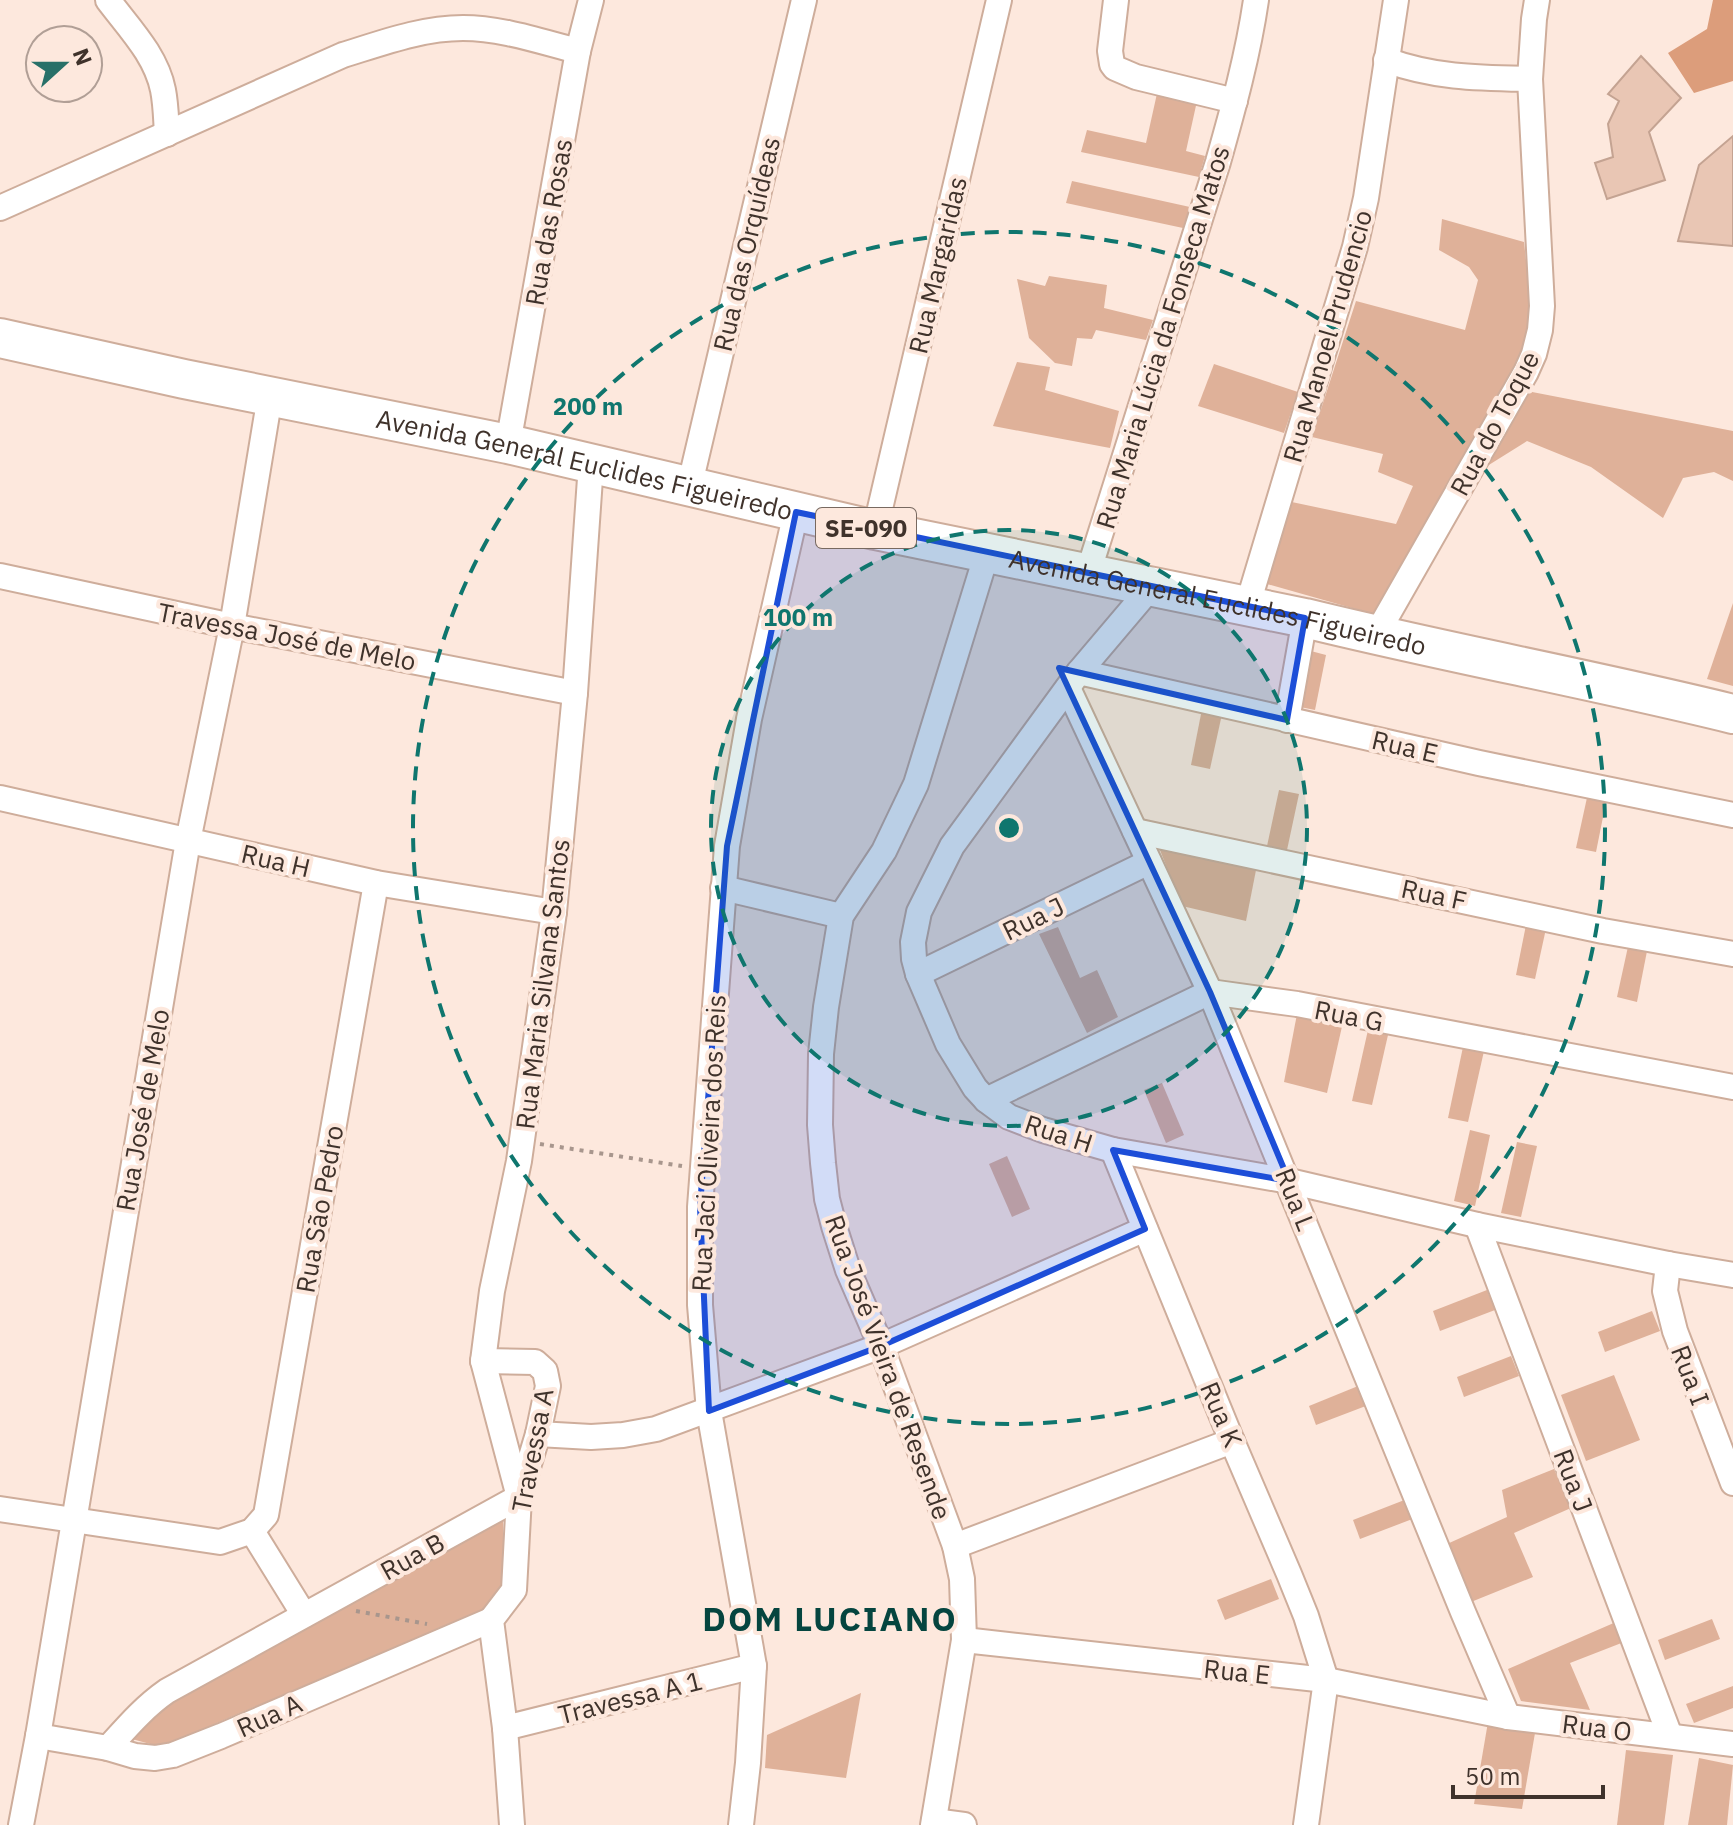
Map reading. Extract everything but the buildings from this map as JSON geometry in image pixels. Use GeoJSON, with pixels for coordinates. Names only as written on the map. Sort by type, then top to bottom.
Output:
{"type":"FeatureCollection","features":[{"type":"Feature","properties":{"kind":"main road","name":"Avenida General Euclides Figueiredo"},"geometry":{"type":"LineString","coordinates":[[0,338],[508,444],[875,530],[1305,618],[1733,714]]}},
{"type":"Feature","properties":{"kind":"street"},"geometry":{"type":"LineString","coordinates":[[108,0],[154,65],[164,93],[167,134]]}},
{"type":"Feature","properties":{"kind":"street","name":"Rua das Rosas"},"geometry":{"type":"LineString","coordinates":[[508,444],[578,51],[591,0]]}},
{"type":"Feature","properties":{"kind":"street","name":"Rua das Orquídeas"},"geometry":{"type":"LineString","coordinates":[[689,488],[804,0]]}},
{"type":"Feature","properties":{"kind":"street","name":"Rua Margaridas"},"geometry":{"type":"LineString","coordinates":[[875,530],[999,0]]}},
{"type":"Feature","properties":{"kind":"street"},"geometry":{"type":"LineString","coordinates":[[1116,0],[1110,51],[1115,68],[1136,77],[1235,101]]}},
{"type":"Feature","properties":{"kind":"street","name":"Rua Maria Lúcia da Fonseca Matos"},"geometry":{"type":"LineString","coordinates":[[1088,573],[1202,214],[1235,101],[1256,0]]}},
{"type":"Feature","properties":{"kind":"street"},"geometry":{"type":"LineString","coordinates":[[1396,0],[1386,60],[1436,74],[1530,79]]}},
{"type":"Feature","properties":{"kind":"street","name":"Rua do Toque"},"geometry":{"type":"LineString","coordinates":[[1376,635],[1505,411],[1534,354],[1542,306],[1530,79],[1537,0]]}},
{"type":"Feature","properties":{"kind":"street"},"geometry":{"type":"LineString","coordinates":[[0,208],[343,55],[429,31],[465,28],[495,32],[578,51]]}},
{"type":"Feature","properties":{"kind":"street","name":"Rua Manoel Prudencio"},"geometry":{"type":"LineString","coordinates":[[1247,607],[1355,247],[1369,184],[1386,60]]}},
{"type":"Feature","properties":{"kind":"street","name":"Rua José de Melo"},"geometry":{"type":"LineString","coordinates":[[21,1825],[188,841],[232,626],[270,396]]}},
{"type":"Feature","properties":{"kind":"street","name":"Rua Maria Silvana Santos"},"geometry":{"type":"LineString","coordinates":[[519,1497],[483,1361],[492,1291],[522,1141],[554,912],[575,693],[591,464]]}},
{"type":"Feature","properties":{"kind":"street","name":"Rua Jaci Oliveira dos Reis"},"geometry":{"type":"LineString","coordinates":[[741,1825],[754,1666],[709,1411],[700,1305],[700,1207],[727,846],[749,719],[796,512]]}},
{"type":"Feature","properties":{"kind":"street","name":"Rua José Vieira de Resende"},"geometry":{"type":"LineString","coordinates":[[934,1823],[964,1640],[962,1579],[955,1546],[881,1346],[848,1270],[827,1199],[820,1125],[821,1054],[841,916],[884,851],[916,784],[987,553]]}},
{"type":"Feature","properties":{"kind":"street","name":"Travessa José de Melo"},"geometry":{"type":"LineString","coordinates":[[0,576],[232,626],[575,693]]}},
{"type":"Feature","properties":{"kind":"street","name":"Rua H"},"geometry":{"type":"LineString","coordinates":[[1151,587],[1073,680],[952,846],[919,912],[914,950],[918,974],[948,1044],[965,1075],[986,1100],[1009,1117],[1113,1150],[1289,1181],[1477,1225],[1733,1275]]}},
{"type":"Feature","properties":{"kind":"street"},"geometry":{"type":"LineString","coordinates":[[1287,720],[1305,618]]}},
{"type":"Feature","properties":{"kind":"street","name":"Rua E"},"geometry":{"type":"LineString","coordinates":[[1073,680],[1287,720],[1733,815]]}},
{"type":"Feature","properties":{"kind":"street","name":"Rua L"},"geometry":{"type":"LineString","coordinates":[[1073,680],[1135,831],[1210,992],[1508,1717]]}},
{"type":"Feature","properties":{"kind":"street","name":"Rua H"},"geometry":{"type":"LineString","coordinates":[[0,798],[376,883],[554,912]]}},
{"type":"Feature","properties":{"kind":"street","name":"Rua F"},"geometry":{"type":"LineString","coordinates":[[1135,831],[1603,931],[1733,954]]}},
{"type":"Feature","properties":{"kind":"street","name":"Rua J"},"geometry":{"type":"LineString","coordinates":[[918,974],[1149,862]]}},
{"type":"Feature","properties":{"kind":"street","name":"Rua São Pedro"},"geometry":{"type":"LineString","coordinates":[[252,1531],[266,1515],[376,883]]}},
{"type":"Feature","properties":{"kind":"street"},"geometry":{"type":"LineString","coordinates":[[723,888],[841,916]]}},
{"type":"Feature","properties":{"kind":"street"},"geometry":{"type":"LineString","coordinates":[[986,1100],[1210,992]]}},
{"type":"Feature","properties":{"kind":"street","name":"Rua G"},"geometry":{"type":"LineString","coordinates":[[1210,992],[1297,1004],[1733,1087]]}},
{"type":"Feature","properties":{"kind":"street","name":"Rua K"},"geometry":{"type":"LineString","coordinates":[[1113,1150],[1306,1616],[1326,1680]]}},
{"type":"Feature","properties":{"kind":"street","name":"Rua J"},"geometry":{"type":"LineString","coordinates":[[1477,1225],[1670,1736]]}},
{"type":"Feature","properties":{"kind":"street"},"geometry":{"type":"LineString","coordinates":[[538,1434],[591,1437],[656,1429],[881,1346],[1145,1229]]}},
{"type":"Feature","properties":{"kind":"street","name":"Rua I"},"geometry":{"type":"LineString","coordinates":[[1668,1264],[1665,1291],[1675,1331],[1733,1483]]}},
{"type":"Feature","properties":{"kind":"street","name":"Travessa A"},"geometry":{"type":"LineString","coordinates":[[483,1361],[530,1362],[542,1367],[548,1386],[538,1434],[519,1497],[514,1590],[491,1620]]}},
{"type":"Feature","properties":{"kind":"street"},"geometry":{"type":"LineString","coordinates":[[955,1546],[1232,1441]]}},
{"type":"Feature","properties":{"kind":"street","name":"Rua B"},"geometry":{"type":"LineString","coordinates":[[108,1748],[137,1715],[159,1696],[519,1497]]}},
{"type":"Feature","properties":{"kind":"street"},"geometry":{"type":"LineString","coordinates":[[0,1509],[220,1542],[252,1531],[313,1610]]}},
{"type":"Feature","properties":{"kind":"street"},"geometry":{"type":"LineString","coordinates":[[491,1620],[505,1728],[512,1825]]}},
{"type":"Feature","properties":{"kind":"street","name":"Rua A"},"geometry":{"type":"LineString","coordinates":[[38,1736],[155,1758],[188,1750],[491,1620]]}},
{"type":"Feature","properties":{"kind":"street","name":"Rua E"},"geometry":{"type":"LineString","coordinates":[[964,1640],[1326,1680],[1508,1717]]}},
{"type":"Feature","properties":{"kind":"street","name":"Travessa A 1"},"geometry":{"type":"LineString","coordinates":[[505,1728],[754,1666]]}},
{"type":"Feature","properties":{"kind":"street"},"geometry":{"type":"LineString","coordinates":[[1306,1825],[1326,1680]]}},
{"type":"Feature","properties":{"kind":"street","name":"Rua O"},"geometry":{"type":"LineString","coordinates":[[1508,1717],[1733,1744]]}},
{"type":"Feature","properties":{"kind":"street"},"geometry":{"type":"LineString","coordinates":[[934,1823],[964,1825]]}},
{"type":"Feature","properties":{"kind":"path"},"geometry":{"type":"LineString","coordinates":[[522,1141],[702,1169]]}},
{"type":"Feature","properties":{"kind":"path"},"geometry":{"type":"LineString","coordinates":[[313,1610],[466,1631]]}},
{"type":"Feature","properties":{"kind":"highlighted area"},"geometry":{"type":"Polygon","coordinates":[[[796,512],[1305,618],[1287,720],[1059,668],[1210,992],[1289,1181],[1113,1150],[1145,1229],[881,1346],[709,1411],[700,1207],[727,846],[796,512]]]}},
{"type":"Feature","properties":{"kind":"shaded area"},"geometry":{"type":"Polygon","coordinates":[[[1713,0],[1733,0],[1733,81],[1694,93],[1668,53],[1707,29],[1713,0]]]}},
{"type":"Feature","properties":{"kind":"shaded area"},"geometry":{"type":"Polygon","coordinates":[[[1158,89],[1197,101],[1186,151],[1205,156],[1199,177],[1081,152],[1087,130],[1146,143],[1158,89]]]}},
{"type":"Feature","properties":{"kind":"shaded area"},"geometry":{"type":"Polygon","coordinates":[[[1072,181],[1190,207],[1183,228],[1066,203],[1072,181]]]}},
{"type":"Feature","properties":{"kind":"shaded area"},"geometry":{"type":"Polygon","coordinates":[[[1442,219],[1524,242],[1531,306],[1525,351],[1373,614],[1267,584],[1287,501],[1396,524],[1413,486],[1378,472],[1383,454],[1312,437],[1356,301],[1465,330],[1478,280],[1469,267],[1439,250],[1442,219]]]}},
{"type":"Feature","properties":{"kind":"shaded area"},"geometry":{"type":"Polygon","coordinates":[[[1049,276],[1107,285],[1104,308],[1153,320],[1146,340],[1096,330],[1092,339],[1077,338],[1072,366],[1055,363],[1029,338],[1017,279],[1045,286],[1049,276]]]}},
{"type":"Feature","properties":{"kind":"shaded area"},"geometry":{"type":"Polygon","coordinates":[[[1017,362],[1050,367],[1045,390],[1119,411],[1110,448],[993,426],[1017,362]]]}},
{"type":"Feature","properties":{"kind":"shaded area"},"geometry":{"type":"Polygon","coordinates":[[[1214,364],[1298,392],[1284,433],[1198,406],[1214,364]]]}},
{"type":"Feature","properties":{"kind":"shaded area"},"geometry":{"type":"Polygon","coordinates":[[[1527,391],[1733,431],[1733,481],[1714,472],[1683,478],[1663,518],[1591,467],[1527,441],[1484,468],[1527,391]]]}},
{"type":"Feature","properties":{"kind":"shaded area"},"geometry":{"type":"Polygon","coordinates":[[[1733,603],[1733,686],[1707,679],[1733,603]]]}},
{"type":"Feature","properties":{"kind":"shaded area"},"geometry":{"type":"Polygon","coordinates":[[[1307,650],[1326,655],[1315,710],[1295,706],[1307,650]]]}},
{"type":"Feature","properties":{"kind":"shaded area"},"geometry":{"type":"Polygon","coordinates":[[[1202,709],[1222,714],[1210,769],[1191,765],[1202,709]]]}},
{"type":"Feature","properties":{"kind":"shaded area"},"geometry":{"type":"Polygon","coordinates":[[[1279,790],[1299,794],[1287,850],[1267,846],[1279,790]]]}},
{"type":"Feature","properties":{"kind":"shaded area"},"geometry":{"type":"Polygon","coordinates":[[[1588,793],[1607,797],[1596,852],[1576,848],[1588,793]]]}},
{"type":"Feature","properties":{"kind":"shaded area"},"geometry":{"type":"Polygon","coordinates":[[[1156,840],[1257,865],[1246,921],[1182,906],[1156,840]]]}},
{"type":"Feature","properties":{"kind":"shaded area"},"geometry":{"type":"Polygon","coordinates":[[[1527,920],[1547,924],[1535,979],[1516,975],[1527,920]]]}},
{"type":"Feature","properties":{"kind":"shaded area"},"geometry":{"type":"Polygon","coordinates":[[[1058,927],[1080,978],[1097,970],[1118,1017],[1087,1033],[1039,934],[1058,927]]]}},
{"type":"Feature","properties":{"kind":"shaded area"},"geometry":{"type":"Polygon","coordinates":[[[1629,942],[1648,946],[1637,1002],[1617,997],[1629,942]]]}},
{"type":"Feature","properties":{"kind":"shaded area"},"geometry":{"type":"Polygon","coordinates":[[[1297,1014],[1343,1022],[1327,1093],[1284,1082],[1297,1014]]]}},
{"type":"Feature","properties":{"kind":"shaded area"},"geometry":{"type":"Polygon","coordinates":[[[1368,1030],[1388,1035],[1372,1105],[1352,1101],[1368,1030]]]}},
{"type":"Feature","properties":{"kind":"shaded area"},"geometry":{"type":"Polygon","coordinates":[[[1463,1047],[1484,1051],[1468,1122],[1448,1118],[1463,1047]]]}},
{"type":"Feature","properties":{"kind":"shaded area"},"geometry":{"type":"Polygon","coordinates":[[[1162,1083],[1184,1135],[1166,1143],[1144,1090],[1162,1083]]]}},
{"type":"Feature","properties":{"kind":"shaded area"},"geometry":{"type":"Polygon","coordinates":[[[1470,1130],[1490,1135],[1475,1206],[1454,1201],[1470,1130]]]}},
{"type":"Feature","properties":{"kind":"shaded area"},"geometry":{"type":"Polygon","coordinates":[[[1517,1142],[1537,1146],[1521,1217],[1501,1213],[1517,1142]]]}},
{"type":"Feature","properties":{"kind":"shaded area"},"geometry":{"type":"Polygon","coordinates":[[[1007,1156],[1030,1209],[1012,1217],[989,1164],[1007,1156]]]}},
{"type":"Feature","properties":{"kind":"shaded area"},"geometry":{"type":"Polygon","coordinates":[[[1487,1290],[1495,1310],[1440,1331],[1433,1311],[1487,1290]]]}},
{"type":"Feature","properties":{"kind":"shaded area"},"geometry":{"type":"Polygon","coordinates":[[[1652,1311],[1660,1331],[1605,1352],[1598,1332],[1652,1311]]]}},
{"type":"Feature","properties":{"kind":"shaded area"},"geometry":{"type":"Polygon","coordinates":[[[1511,1356],[1519,1376],[1464,1397],[1457,1377],[1511,1356]]]}},
{"type":"Feature","properties":{"kind":"shaded area"},"geometry":{"type":"Polygon","coordinates":[[[1614,1375],[1640,1440],[1586,1461],[1561,1395],[1614,1375]]]}},
{"type":"Feature","properties":{"kind":"shaded area"},"geometry":{"type":"Polygon","coordinates":[[[1363,1384],[1371,1404],[1316,1425],[1309,1406],[1363,1384]]]}},
{"type":"Feature","properties":{"kind":"shaded area"},"geometry":{"type":"Polygon","coordinates":[[[1554,1469],[1571,1508],[1514,1533],[1533,1577],[1471,1602],[1447,1544],[1507,1517],[1502,1490],[1554,1469]]]}},
{"type":"Feature","properties":{"kind":"shaded area"},"geometry":{"type":"Polygon","coordinates":[[[1407,1499],[1415,1518],[1360,1539],[1353,1520],[1407,1499]]]}},
{"type":"Feature","properties":{"kind":"shaded area"},"geometry":{"type":"Polygon","coordinates":[[[503,1517],[504,1584],[495,1604],[161,1747],[132,1739],[159,1708],[503,1517]]]}},
{"type":"Feature","properties":{"kind":"shaded area"},"geometry":{"type":"Polygon","coordinates":[[[1271,1579],[1279,1599],[1225,1620],[1217,1600],[1271,1579]]]}},
{"type":"Feature","properties":{"kind":"shaded area"},"geometry":{"type":"Polygon","coordinates":[[[1712,1619],[1720,1639],[1665,1660],[1658,1640],[1712,1619]]]}},
{"type":"Feature","properties":{"kind":"shaded area"},"geometry":{"type":"Polygon","coordinates":[[[1616,1622],[1624,1642],[1570,1663],[1590,1710],[1521,1701],[1508,1669],[1616,1622]]]}},
{"type":"Feature","properties":{"kind":"shaded area"},"geometry":{"type":"Polygon","coordinates":[[[1733,1686],[1733,1708],[1694,1723],[1686,1704],[1733,1686]]]}},
{"type":"Feature","properties":{"kind":"shaded area"},"geometry":{"type":"Polygon","coordinates":[[[861,1693],[846,1778],[765,1768],[767,1735],[861,1693]]]}},
{"type":"Feature","properties":{"kind":"shaded area"},"geometry":{"type":"Polygon","coordinates":[[[1488,1722],[1535,1733],[1522,1809],[1474,1804],[1488,1722]]]}},
{"type":"Feature","properties":{"kind":"shaded area"},"geometry":{"type":"Polygon","coordinates":[[[1626,1750],[1673,1755],[1664,1825],[1617,1825],[1626,1750]]]}},
{"type":"Feature","properties":{"kind":"shaded area"},"geometry":{"type":"Polygon","coordinates":[[[1699,1758],[1733,1765],[1727,1825],[1688,1825],[1699,1758]]]}},
{"type":"Feature","properties":{"kind":"district","name":"DOM LUCIANO"},"geometry":{"type":"Point","coordinates":[830,1618]}}]}
